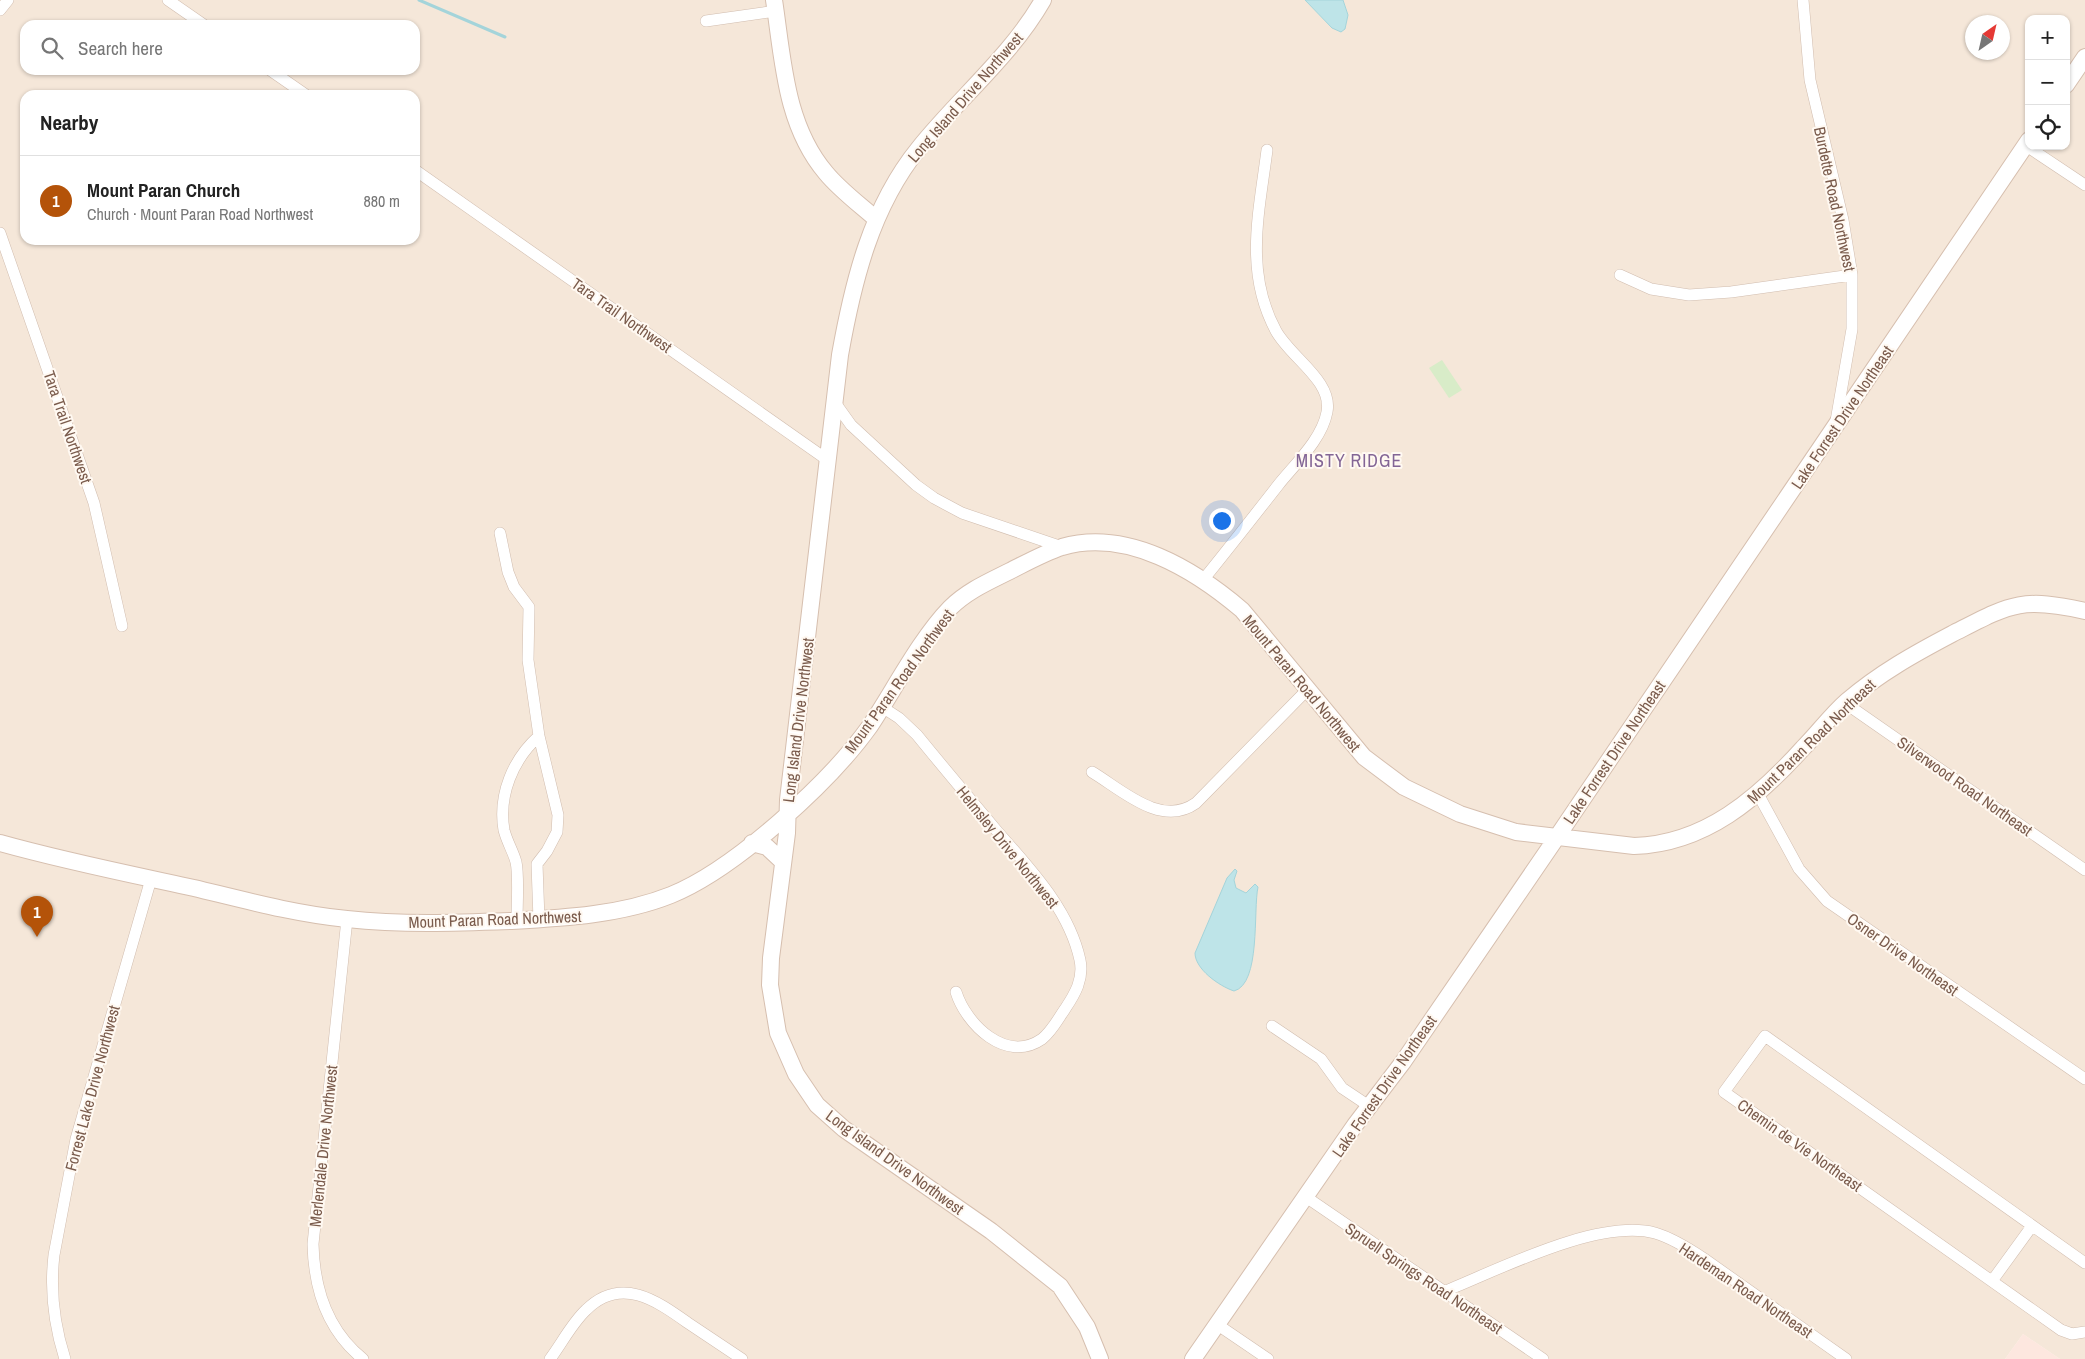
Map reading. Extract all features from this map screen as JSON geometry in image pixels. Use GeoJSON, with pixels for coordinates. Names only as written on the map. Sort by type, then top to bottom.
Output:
{"type":"FeatureCollection","features":[{"type":"Feature","properties":{"kind":"street"},"geometry":{"type":"LineString","coordinates":[[0,10],[8,0]]}},
{"type":"Feature","properties":{"kind":"street"},"geometry":{"type":"LineString","coordinates":[[168,0],[197,20]]}},
{"type":"Feature","properties":{"kind":"street","name":"Long Island Drive Northwest"},"geometry":{"type":"LineString","coordinates":[[1043,0],[1018,36],[917,150],[894,184],[876,219],[859,267],[848,310],[840,355],[836,404],[787,814],[784,862],[771,958],[770,986],[778,1033],[786,1056],[817,1106],[844,1128],[991,1231],[1060,1286],[1086,1327],[1100,1359]]}},
{"type":"Feature","properties":{"kind":"street","name":"Burdette Road Northwest"},"geometry":{"type":"LineString","coordinates":[[1803,0],[1810,80],[1843,220],[1852,275],[1852,329],[1834,428]]}},
{"type":"Feature","properties":{"kind":"street"},"geometry":{"type":"LineString","coordinates":[[706,21],[775,6],[790,99],[798,128],[810,153],[825,173],[876,219]]}},
{"type":"Feature","properties":{"kind":"street"},"geometry":{"type":"LineString","coordinates":[[2070,79],[2085,57]]}},
{"type":"Feature","properties":{"kind":"street"},"geometry":{"type":"LineString","coordinates":[[277,75],[299,90]]}},
{"type":"Feature","properties":{"kind":"street","name":"Lake Forrest Drive Northeast"},"geometry":{"type":"LineString","coordinates":[[1193,1359],[1369,1106],[1403,1062],[2025,146]]}},
{"type":"Feature","properties":{"kind":"street"},"geometry":{"type":"LineString","coordinates":[[1203,580],[1315,439],[1327,411],[1326,397],[1321,384],[1293,355],[1278,336],[1260,294],[1255,251],[1267,150]]}},
{"type":"Feature","properties":{"kind":"street"},"geometry":{"type":"LineString","coordinates":[[2037,150],[2085,185]]}},
{"type":"Feature","properties":{"kind":"street","name":"Tara Trail Northwest"},"geometry":{"type":"LineString","coordinates":[[420,174],[829,461]]}},
{"type":"Feature","properties":{"kind":"street","name":"Tara Trail Northwest"},"geometry":{"type":"LineString","coordinates":[[0,233],[94,502],[122,626]]}},
{"type":"Feature","properties":{"kind":"street"},"geometry":{"type":"LineString","coordinates":[[1620,275],[1651,289],[1689,295],[1731,292],[1852,275]]}},
{"type":"Feature","properties":{"kind":"street"},"geometry":{"type":"LineString","coordinates":[[836,404],[851,425],[916,485],[934,498],[962,513],[1062,547]]}},
{"type":"Feature","properties":{"kind":"street"},"geometry":{"type":"LineString","coordinates":[[500,533],[508,572],[514,587],[529,607],[528,660],[539,736],[558,816],[557,832],[547,851],[537,864],[539,920]]}},
{"type":"Feature","properties":{"kind":"street","name":"Mount Paran Road Northwest"},"geometry":{"type":"LineString","coordinates":[[0,842],[272,906],[348,919],[435,923],[539,920],[638,906],[672,895],[709,875],[787,814],[843,759],[882,707],[939,621],[965,595],[1062,547],[1095,543],[1130,547],[1156,556],[1203,580],[1242,610],[1364,757],[1404,787],[1460,814],[1516,832],[1557,837]]}},
{"type":"Feature","properties":{"kind":"street","name":"Mount Paran Road Northeast"},"geometry":{"type":"LineString","coordinates":[[1557,837],[1634,846],[1666,842],[1715,824],[1758,794],[1846,703],[1899,661],[2002,609],[2024,603],[2038,603],[2085,611]]}},
{"type":"Feature","properties":{"kind":"street"},"geometry":{"type":"LineString","coordinates":[[1092,772],[1153,809],[1167,813],[1182,811],[1196,803],[1307,690]]}},
{"type":"Feature","properties":{"kind":"street","name":"Silverwood Road Northeast"},"geometry":{"type":"LineString","coordinates":[[1846,703],[2085,870]]}},
{"type":"Feature","properties":{"kind":"street","name":"Helmsley Drive Northwest"},"geometry":{"type":"LineString","coordinates":[[882,707],[899,718],[916,735],[1044,886],[1062,915],[1080,958],[1081,977],[1074,995],[1049,1032],[1029,1045],[1007,1045],[982,1032],[966,1015],[956,992]]}},
{"type":"Feature","properties":{"kind":"street"},"geometry":{"type":"LineString","coordinates":[[517,920],[516,863],[504,830],[504,799],[517,762],[528,745],[539,736]]}},
{"type":"Feature","properties":{"kind":"street","name":"Osner Drive Northeast"},"geometry":{"type":"LineString","coordinates":[[1758,794],[1799,869],[1828,901],[2085,1079]]}},
{"type":"Feature","properties":{"kind":"street"},"geometry":{"type":"LineString","coordinates":[[752,843],[767,847],[784,862]]}},
{"type":"Feature","properties":{"kind":"street"},"geometry":{"type":"LineString","coordinates":[[516,863],[537,864]]}},
{"type":"Feature","properties":{"kind":"street","name":"Forrest Lake Drive Northwest"},"geometry":{"type":"LineString","coordinates":[[65,1359],[53,1306],[52,1272],[54,1255],[76,1139],[151,879]]}},
{"type":"Feature","properties":{"kind":"street","name":"Merlendale Drive Northwest"},"geometry":{"type":"LineString","coordinates":[[348,919],[313,1244],[313,1266],[317,1288],[333,1324],[344,1340],[363,1359]]}},
{"type":"Feature","properties":{"kind":"street"},"geometry":{"type":"LineString","coordinates":[[1272,1026],[1321,1059],[1342,1088],[1369,1106]]}},
{"type":"Feature","properties":{"kind":"street","name":"Chemin de Vie Northeast"},"geometry":{"type":"LineString","coordinates":[[2085,1263],[1765,1036],[1724,1092],[2061,1330],[2072,1334],[2085,1332]]}},
{"type":"Feature","properties":{"kind":"street","name":"Spruell Springs Road Northeast"},"geometry":{"type":"LineString","coordinates":[[1306,1197],[1543,1359]]}},
{"type":"Feature","properties":{"kind":"street"},"geometry":{"type":"LineString","coordinates":[[1992,1281],[2032,1226]]}},
{"type":"Feature","properties":{"kind":"street","name":"Hardeman Road Northeast"},"geometry":{"type":"LineString","coordinates":[[1443,1292],[1593,1234],[1629,1229],[1655,1233],[1679,1243],[1703,1258],[1846,1359]]}},
{"type":"Feature","properties":{"kind":"street"},"geometry":{"type":"LineString","coordinates":[[550,1359],[587,1308],[601,1299],[616,1294],[634,1293],[658,1303],[742,1359]]}},
{"type":"Feature","properties":{"kind":"street"},"geometry":{"type":"LineString","coordinates":[[1218,1325],[1268,1359]]}},
{"type":"Feature","properties":{"kind":"shaded area"},"geometry":{"type":"Polygon","coordinates":[[[0,0],[1305,0],[1332,28],[1345,29],[1348,15],[1343,0],[2085,0],[2085,1359],[2060,1359],[2023,1334],[2005,1359],[0,1359],[0,0]]]}},
{"type":"Feature","properties":{"kind":"shaded area"},"geometry":{"type":"Polygon","coordinates":[[[2023,1334],[2060,1359],[2005,1359],[2023,1334]]]}},
{"type":"Feature","properties":{"kind":"green space"},"geometry":{"type":"Polygon","coordinates":[[[1442,360],[1462,390],[1449,398],[1429,368],[1442,360]]]}},
{"type":"Feature","properties":{"kind":"water"},"geometry":{"type":"Polygon","coordinates":[[[1305,0],[1343,0],[1348,15],[1345,29],[1341,32],[1332,28],[1305,0]]]}},
{"type":"Feature","properties":{"kind":"water"},"geometry":{"type":"Polygon","coordinates":[[[1235,869],[1237,871],[1234,880],[1236,888],[1246,893],[1255,884],[1258,887],[1252,961],[1243,985],[1234,991],[1203,971],[1196,959],[1195,953],[1227,878],[1235,869]]]}},
{"type":"Feature","properties":{"kind":"waterway"},"geometry":{"type":"LineString","coordinates":[[419,0],[505,37]]}},
{"type":"Feature","properties":{"kind":"place","name":"Mount Paran Church"},"geometry":{"type":"Point","coordinates":[37,937]}},
{"type":"Feature","properties":{"kind":"district","name":"MISTY RIDGE"},"geometry":{"type":"Point","coordinates":[1349,460]}}]}
